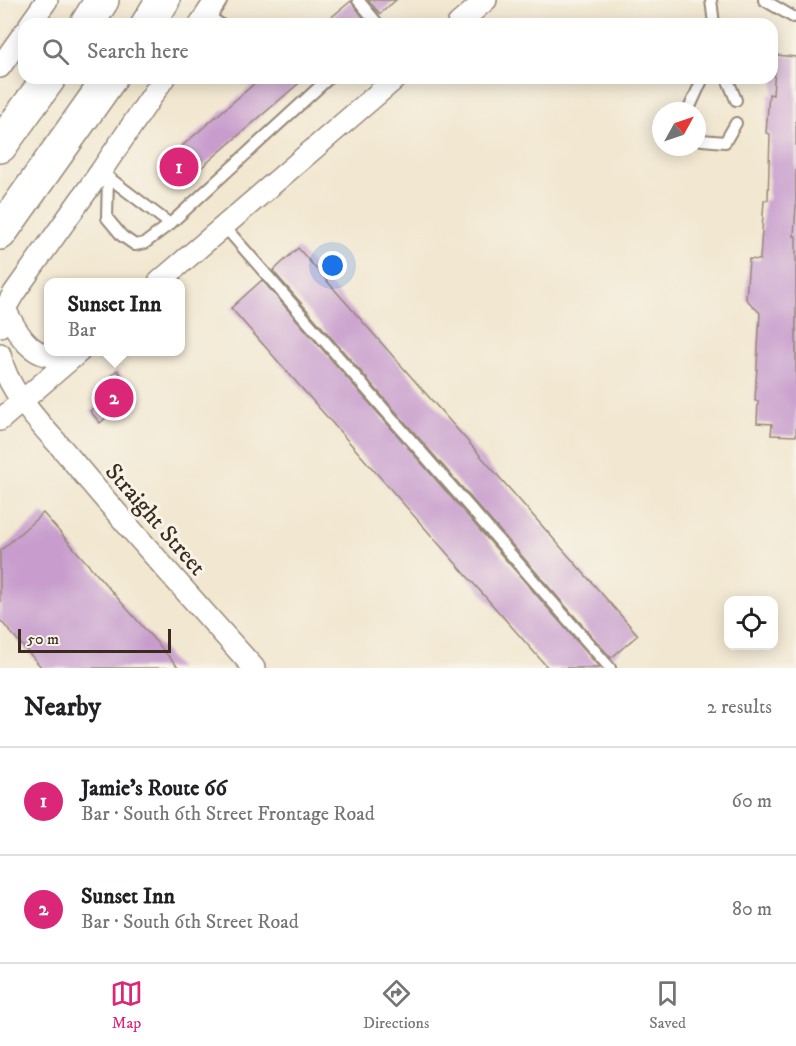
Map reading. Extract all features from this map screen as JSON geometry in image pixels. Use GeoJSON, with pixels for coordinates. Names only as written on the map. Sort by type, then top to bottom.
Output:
{"type":"FeatureCollection","features":[{"type":"Feature","properties":{"kind":"main road"},"geometry":{"type":"LineString","coordinates":[[91,18],[102,0]]}},
{"type":"Feature","properties":{"kind":"main road"},"geometry":{"type":"LineString","coordinates":[[152,18],[163,0]]}},
{"type":"Feature","properties":{"kind":"main road"},"geometry":{"type":"LineString","coordinates":[[0,146],[45,84]]}},
{"type":"Feature","properties":{"kind":"main road"},"geometry":{"type":"LineString","coordinates":[[0,234],[106,84]]}},
{"type":"Feature","properties":{"kind":"street"},"geometry":{"type":"LineString","coordinates":[[34,18],[47,0]]}},
{"type":"Feature","properties":{"kind":"street"},"geometry":{"type":"LineString","coordinates":[[465,18],[486,0]]}},
{"type":"Feature","properties":{"kind":"street"},"geometry":{"type":"LineString","coordinates":[[0,67],[18,42]]}},
{"type":"Feature","properties":{"kind":"street"},"geometry":{"type":"LineString","coordinates":[[44,354],[28,345],[3,317],[14,293],[104,174],[160,84]]}},
{"type":"Feature","properties":{"kind":"street"},"geometry":{"type":"LineString","coordinates":[[164,278],[389,84]]}},
{"type":"Feature","properties":{"kind":"street","name":"Straight Street"},"geometry":{"type":"LineString","coordinates":[[0,354],[12,387],[104,498],[254,668]]}},
{"type":"Feature","properties":{"kind":"street"},"geometry":{"type":"LineString","coordinates":[[0,420],[73,356]]}},
{"type":"Feature","properties":{"kind":"lane"},"geometry":{"type":"LineString","coordinates":[[358,0],[373,18]]}},
{"type":"Feature","properties":{"kind":"lane"},"geometry":{"type":"LineString","coordinates":[[711,0],[713,18]]}},
{"type":"Feature","properties":{"kind":"lane"},"geometry":{"type":"LineString","coordinates":[[764,0],[793,17]]}},
{"type":"Feature","properties":{"kind":"lane"},"geometry":{"type":"LineString","coordinates":[[104,174],[107,218],[122,236],[135,245],[145,243],[170,224],[322,84]]}},
{"type":"Feature","properties":{"kind":"lane"},"geometry":{"type":"LineString","coordinates":[[692,102],[700,84]]}},
{"type":"Feature","properties":{"kind":"lane"},"geometry":{"type":"LineString","coordinates":[[730,84],[736,100]]}},
{"type":"Feature","properties":{"kind":"lane"},"geometry":{"type":"LineString","coordinates":[[706,140],[725,142],[736,123]]}},
{"type":"Feature","properties":{"kind":"lane"},"geometry":{"type":"LineString","coordinates":[[104,174],[170,224]]}},
{"type":"Feature","properties":{"kind":"lane"},"geometry":{"type":"LineString","coordinates":[[224,226],[610,668]]}},
{"type":"Feature","properties":{"kind":"building"},"geometry":{"type":"Polygon","coordinates":[[[368,0],[396,0],[380,14],[368,0]]]}},
{"type":"Feature","properties":{"kind":"building"},"geometry":{"type":"Polygon","coordinates":[[[351,1],[364,18],[330,18],[351,1]]]}},
{"type":"Feature","properties":{"kind":"building"},"geometry":{"type":"Polygon","coordinates":[[[778,55],[796,57],[794,236],[796,236],[796,436],[771,435],[772,424],[757,423],[758,401],[755,401],[760,313],[746,299],[749,259],[760,260],[764,200],[768,200],[770,134],[766,133],[769,94],[773,95],[774,84],[778,84],[778,55]]]}},
{"type":"Feature","properties":{"kind":"building"},"geometry":{"type":"Polygon","coordinates":[[[254,84],[298,84],[180,186],[161,164],[254,84]]]}},
{"type":"Feature","properties":{"kind":"building"},"geometry":{"type":"Polygon","coordinates":[[[298,248],[638,635],[611,658],[273,271],[298,248]]]}},
{"type":"Feature","properties":{"kind":"building"},"geometry":{"type":"Polygon","coordinates":[[[262,280],[600,668],[548,668],[231,308],[262,280]]]}},
{"type":"Feature","properties":{"kind":"building"},"geometry":{"type":"Polygon","coordinates":[[[117,370],[135,392],[100,423],[90,411],[113,390],[105,381],[117,370]]]}},
{"type":"Feature","properties":{"kind":"building"},"geometry":{"type":"Polygon","coordinates":[[[43,513],[179,668],[42,668],[0,620],[0,551],[43,513]]]}},
{"type":"Feature","properties":{"kind":"place","name":"Jamie's Route 66"},"geometry":{"type":"Point","coordinates":[179,167]}},
{"type":"Feature","properties":{"kind":"place","name":"Sunset Inn"},"geometry":{"type":"Point","coordinates":[114,398]}}]}
